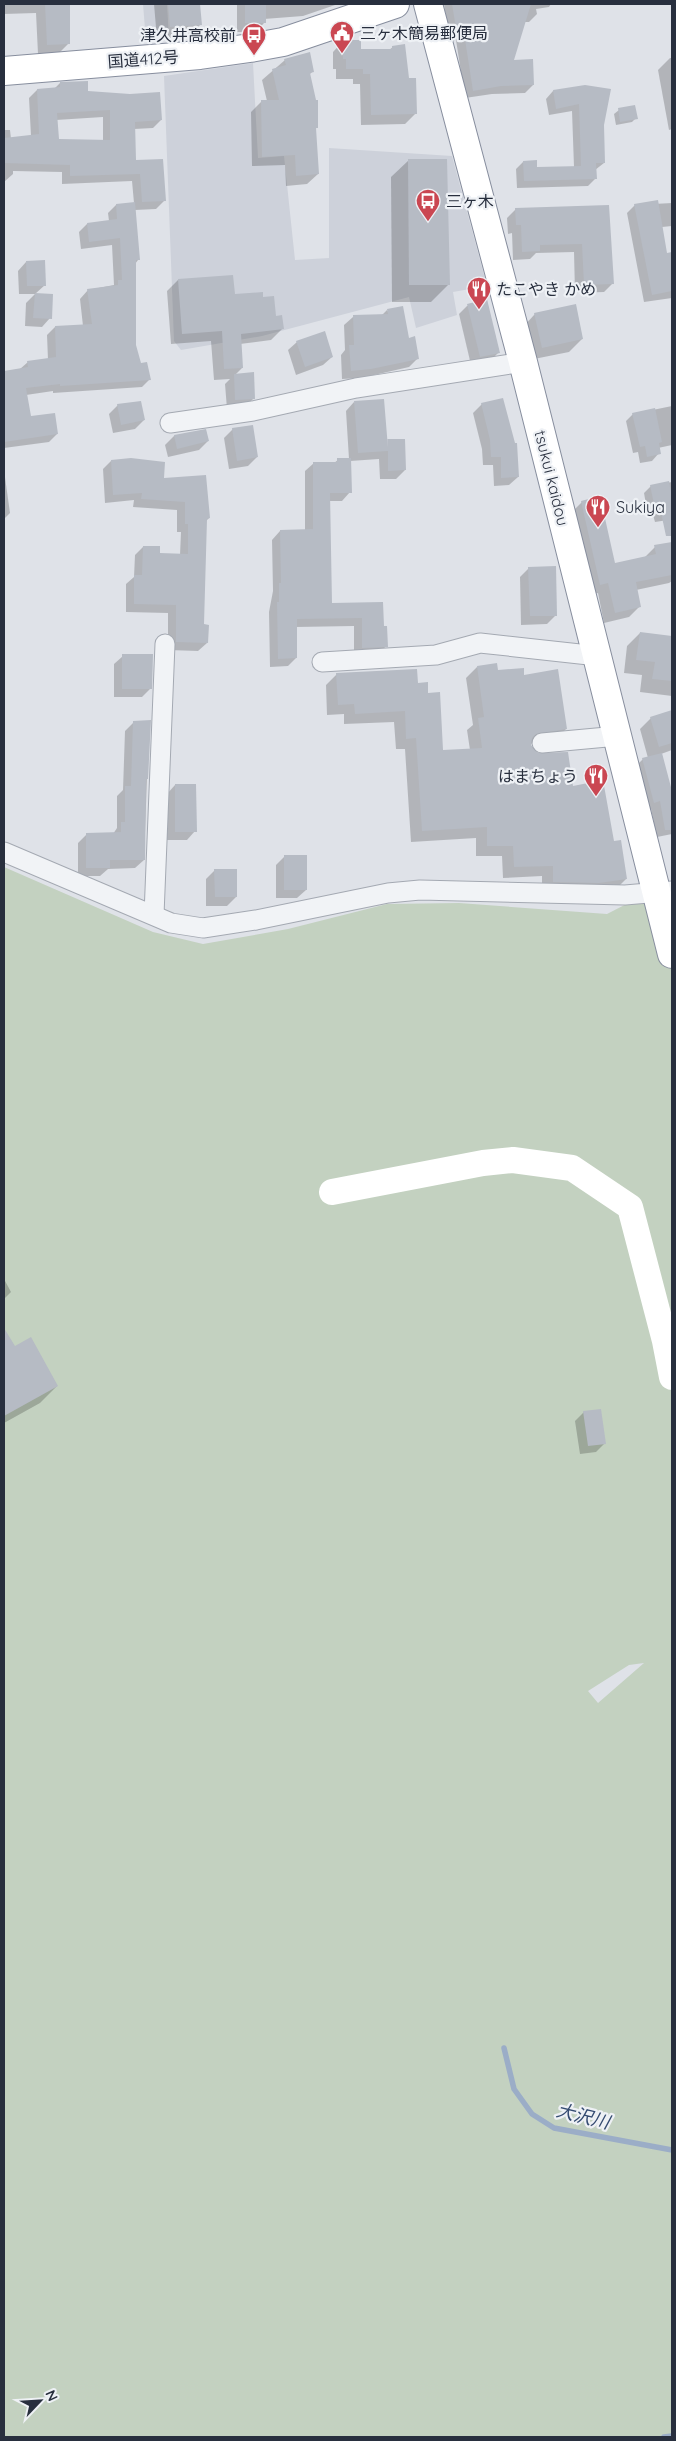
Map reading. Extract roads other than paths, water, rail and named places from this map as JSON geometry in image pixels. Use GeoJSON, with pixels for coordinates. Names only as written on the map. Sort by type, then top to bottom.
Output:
{"type":"FeatureCollection","features":[{"type":"Feature","properties":{"kind":"highway","name":"国道412号"},"geometry":{"type":"LineString","coordinates":[[4,71],[200,55],[250,48],[283,42],[395,4]]}},
{"type":"Feature","properties":{"kind":"highway","name":"tsukui kaidou"},"geometry":{"type":"LineString","coordinates":[[428,4],[618,736],[665,892],[672,954]]}},
{"type":"Feature","properties":{"kind":"street"},"geometry":{"type":"LineString","coordinates":[[170,423],[253,411],[356,388],[522,362]]}},
{"type":"Feature","properties":{"kind":"street"},"geometry":{"type":"LineString","coordinates":[[322,662],[436,655],[480,643],[598,656]]}},
{"type":"Feature","properties":{"kind":"street"},"geometry":{"type":"LineString","coordinates":[[154,915],[166,644]]}},
{"type":"Feature","properties":{"kind":"street"},"geometry":{"type":"LineString","coordinates":[[542,743],[618,736]]}},
{"type":"Feature","properties":{"kind":"street"},"geometry":{"type":"LineString","coordinates":[[4,852],[172,923],[203,928],[256,920],[388,893],[420,890],[625,895],[665,892]]}},
{"type":"Feature","properties":{"kind":"street"},"geometry":{"type":"LineString","coordinates":[[332,1192],[483,1163],[513,1160],[572,1168],[630,1207],[665,1340],[672,1377]]}},
{"type":"Feature","properties":{"kind":"waterway","name":"大沢川"},"geometry":{"type":"LineString","coordinates":[[504,2048],[514,2089],[532,2114],[554,2128],[672,2150]]}},
{"type":"Feature","properties":{"kind":"waterway"},"geometry":{"type":"LineString","coordinates":[[664,2437],[672,2436]]}},
{"type":"Feature","properties":{"kind":"place","name":"三ヶ木簡易郵便局"},"geometry":{"type":"Point","coordinates":[342,54]}},
{"type":"Feature","properties":{"kind":"place","name":"津久井高校前"},"geometry":{"type":"Point","coordinates":[254,56]}},
{"type":"Feature","properties":{"kind":"place","name":"三ヶ木"},"geometry":{"type":"Point","coordinates":[428,222]}},
{"type":"Feature","properties":{"kind":"place","name":"たこやき かめ"},"geometry":{"type":"Point","coordinates":[479,310]}},
{"type":"Feature","properties":{"kind":"place","name":"Sukiya"},"geometry":{"type":"Point","coordinates":[598,528]}},
{"type":"Feature","properties":{"kind":"place","name":"はまちょう"},"geometry":{"type":"Point","coordinates":[596,797]}}]}
